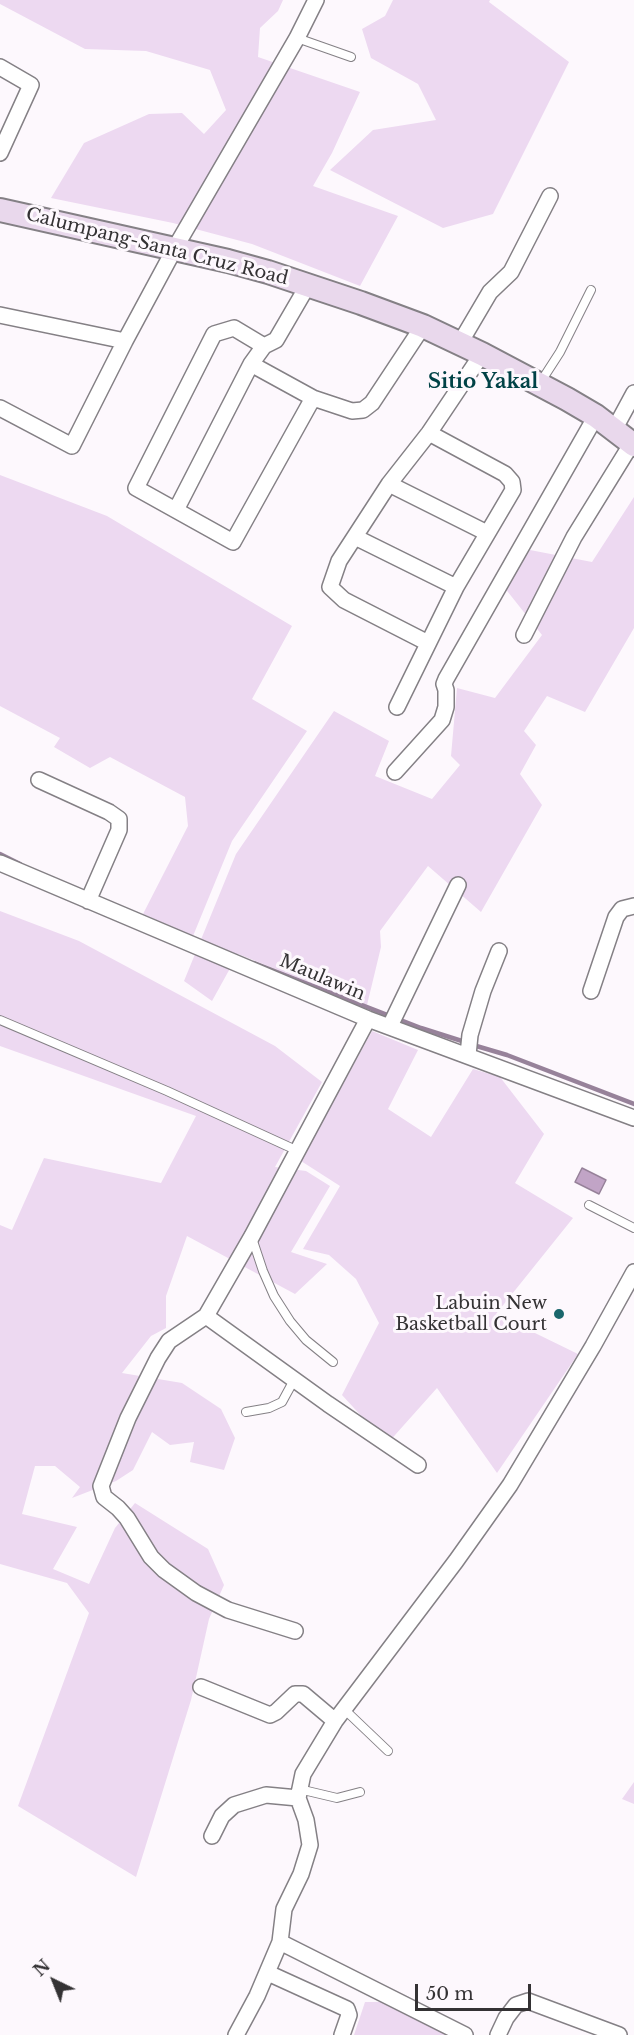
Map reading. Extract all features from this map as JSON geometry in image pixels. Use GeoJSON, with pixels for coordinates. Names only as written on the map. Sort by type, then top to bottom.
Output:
{"type":"FeatureCollection","features":[{"type":"Feature","properties":{"kind":"main road","name":"Calumpang-Santa Cruz Road"},"geometry":{"type":"LineString","coordinates":[[0,210],[175,248],[268,272],[423,326],[540,384],[605,423],[633,444]]}},
{"type":"Feature","properties":{"kind":"street"},"geometry":{"type":"LineString","coordinates":[[0,408],[72,446],[124,341],[175,248],[297,38],[316,0]]}},
{"type":"Feature","properties":{"kind":"street"},"geometry":{"type":"LineString","coordinates":[[0,67],[31,85],[1,151]]}},
{"type":"Feature","properties":{"kind":"street"},"geometry":{"type":"LineString","coordinates":[[460,343],[490,292],[511,272],[550,196]]}},
{"type":"Feature","properties":{"kind":"street"},"geometry":{"type":"LineString","coordinates":[[176,510],[251,364],[264,346],[276,340],[308,285]]}},
{"type":"Feature","properties":{"kind":"street"},"geometry":{"type":"LineString","coordinates":[[0,315],[124,341]]}},
{"type":"Feature","properties":{"kind":"street"},"geometry":{"type":"LineString","coordinates":[[251,364],[313,398],[352,411],[363,410],[372,403],[423,326]]}},
{"type":"Feature","properties":{"kind":"street"},"geometry":{"type":"LineString","coordinates":[[264,346],[234,328],[214,334],[136,488],[233,542],[313,398]]}},
{"type":"Feature","properties":{"kind":"street"},"geometry":{"type":"LineString","coordinates":[[428,643],[344,600],[330,587],[339,561],[389,484],[429,433],[482,354]]}},
{"type":"Feature","properties":{"kind":"street"},"geometry":{"type":"LineString","coordinates":[[394,772],[442,720],[446,707],[444,684],[446,679],[605,423],[634,393]]}},
{"type":"Feature","properties":{"kind":"street"},"geometry":{"type":"LineString","coordinates":[[397,707],[456,587],[513,490],[512,482],[505,474],[429,433]]}},
{"type":"Feature","properties":{"kind":"street"},"geometry":{"type":"LineString","coordinates":[[524,635],[574,537],[633,444]]}},
{"type":"Feature","properties":{"kind":"street"},"geometry":{"type":"LineString","coordinates":[[389,484],[487,533]]}},
{"type":"Feature","properties":{"kind":"street"},"geometry":{"type":"LineString","coordinates":[[355,537],[456,587]]}},
{"type":"Feature","properties":{"kind":"street"},"geometry":{"type":"LineString","coordinates":[[39,780],[109,812],[119,819],[119,830],[88,901]]}},
{"type":"Feature","properties":{"kind":"street","name":"Maulawin"},"geometry":{"type":"LineString","coordinates":[[0,863],[368,1019],[634,1118]]}},
{"type":"Feature","properties":{"kind":"street"},"geometry":{"type":"LineString","coordinates":[[390,1026],[458,885]]}},
{"type":"Feature","properties":{"kind":"street"},"geometry":{"type":"LineString","coordinates":[[591,991],[616,917],[622,909],[634,906]]}},
{"type":"Feature","properties":{"kind":"street"},"geometry":{"type":"LineString","coordinates":[[468,1055],[470,1035],[483,991],[499,951]]}},
{"type":"Feature","properties":{"kind":"street"},"geometry":{"type":"LineString","coordinates":[[296,1631],[228,1610],[195,1593],[164,1570],[151,1557],[127,1518],[104,1497],[101,1486],[128,1418],[158,1358],[169,1341],[206,1316],[252,1236],[368,1019]]}},
{"type":"Feature","properties":{"kind":"street"},"geometry":{"type":"LineString","coordinates":[[236,2035],[268,1973],[280,1942],[284,1909],[301,1874],[310,1845],[298,1793],[303,1774],[340,1716],[510,1485],[634,1272]]}},
{"type":"Feature","properties":{"kind":"street"},"geometry":{"type":"LineString","coordinates":[[206,1316],[418,1465]]}},
{"type":"Feature","properties":{"kind":"street"},"geometry":{"type":"LineString","coordinates":[[201,1687],[270,1715],[276,1713],[295,1694],[303,1695],[340,1716]]}},
{"type":"Feature","properties":{"kind":"street"},"geometry":{"type":"LineString","coordinates":[[212,1836],[222,1816],[234,1805],[266,1795],[298,1793]]}},
{"type":"Feature","properties":{"kind":"street"},"geometry":{"type":"LineString","coordinates":[[280,1942],[465,2035]]}},
{"type":"Feature","properties":{"kind":"street"},"geometry":{"type":"LineString","coordinates":[[268,1973],[347,2009],[349,2015],[342,2035]]}},
{"type":"Feature","properties":{"kind":"street"},"geometry":{"type":"LineString","coordinates":[[498,2035],[506,2018],[516,2005],[528,2001],[619,2035]]}},
{"type":"Feature","properties":{"kind":"lane"},"geometry":{"type":"LineString","coordinates":[[297,38],[351,57]]}},
{"type":"Feature","properties":{"kind":"lane"},"geometry":{"type":"LineString","coordinates":[[540,384],[560,352],[591,290]]}},
{"type":"Feature","properties":{"kind":"lane"},"geometry":{"type":"LineString","coordinates":[[0,1020],[167,1091],[298,1151]]}},
{"type":"Feature","properties":{"kind":"lane"},"geometry":{"type":"LineString","coordinates":[[589,1205],[634,1227]]}},
{"type":"Feature","properties":{"kind":"lane"},"geometry":{"type":"LineString","coordinates":[[252,1236],[274,1296],[290,1321],[306,1340],[333,1362]]}},
{"type":"Feature","properties":{"kind":"lane"},"geometry":{"type":"LineString","coordinates":[[246,1412],[269,1408],[282,1402],[294,1380]]}},
{"type":"Feature","properties":{"kind":"lane"},"geometry":{"type":"LineString","coordinates":[[340,1716],[388,1751]]}},
{"type":"Feature","properties":{"kind":"lane"},"geometry":{"type":"LineString","coordinates":[[298,1793],[337,1798],[360,1792]]}},
{"type":"Feature","properties":{"kind":"shaded area"},"geometry":{"type":"Polygon","coordinates":[[[0,0],[283,0],[278,11],[260,28],[258,57],[360,92],[332,153],[313,186],[398,216],[360,286],[252,244],[173,223],[51,198],[84,143],[149,114],[182,113],[204,134],[226,110],[210,70],[146,51],[85,49],[0,4],[0,0]]]}},
{"type":"Feature","properties":{"kind":"shaded area"},"geometry":{"type":"Polygon","coordinates":[[[393,0],[490,0],[489,2],[569,62],[493,214],[443,228],[330,170],[373,130],[436,120],[418,84],[371,58],[362,29],[385,16],[393,0]]]}},
{"type":"Feature","properties":{"kind":"shaded area"},"geometry":{"type":"Polygon","coordinates":[[[0,475],[107,516],[292,626],[252,699],[307,731],[232,841],[193,936],[143,914],[188,826],[185,797],[110,757],[90,768],[54,747],[60,738],[0,706],[0,475]]]}},
{"type":"Feature","properties":{"kind":"shaded area"},"geometry":{"type":"Polygon","coordinates":[[[634,497],[634,628],[585,712],[547,696],[524,731],[536,745],[520,774],[542,805],[481,912],[428,866],[380,931],[381,947],[367,1005],[238,954],[212,1001],[184,981],[236,854],[334,711],[389,741],[375,776],[432,799],[460,765],[451,756],[457,688],[495,698],[542,635],[504,587],[530,550],[592,562],[634,497]]]}},
{"type":"Feature","properties":{"kind":"shaded area"},"geometry":{"type":"Polygon","coordinates":[[[0,911],[79,941],[275,1046],[322,1082],[275,1167],[306,1171],[330,1186],[291,1252],[327,1264],[295,1294],[187,1236],[166,1296],[166,1328],[151,1336],[122,1373],[182,1383],[221,1409],[235,1438],[224,1470],[190,1462],[194,1442],[170,1445],[152,1432],[133,1470],[116,1481],[72,1498],[80,1487],[55,1466],[35,1466],[22,1514],[77,1527],[53,1569],[89,1584],[115,1528],[135,1503],[208,1549],[224,1585],[209,1619],[191,1700],[136,1877],[18,1806],[89,1613],[67,1583],[0,1564],[0,1225],[12,1230],[44,1158],[161,1183],[196,1116],[0,1046],[0,911]]]}},
{"type":"Feature","properties":{"kind":"shaded area"},"geometry":{"type":"Polygon","coordinates":[[[372,1031],[418,1050],[388,1109],[431,1137],[473,1069],[500,1077],[544,1134],[515,1183],[573,1218],[496,1314],[578,1354],[497,1473],[437,1388],[387,1444],[342,1395],[379,1323],[356,1279],[329,1255],[303,1249],[340,1186],[301,1161],[372,1031]]]}},
{"type":"Feature","properties":{"kind":"shaded area"},"geometry":{"type":"Polygon","coordinates":[[[582,1168],[606,1180],[599,1194],[575,1182],[582,1168]]]}},
{"type":"Feature","properties":{"kind":"shaded area"},"geometry":{"type":"Polygon","coordinates":[[[634,1782],[634,1804],[622,1799],[634,1782]]]}},
{"type":"Feature","properties":{"kind":"shaded area"},"geometry":{"type":"Polygon","coordinates":[[[365,2002],[381,2002],[448,2035],[354,2035],[365,2002]]]}},
{"type":"Feature","properties":{"kind":"waterway"},"geometry":{"type":"LineString","coordinates":[[0,854],[20,864]]}},
{"type":"Feature","properties":{"kind":"waterway"},"geometry":{"type":"LineString","coordinates":[[254,963],[421,1028],[465,1042]]}},
{"type":"Feature","properties":{"kind":"waterway"},"geometry":{"type":"LineString","coordinates":[[473,1045],[507,1055],[634,1104]]}},
{"type":"Feature","properties":{"kind":"place","name":"Labuin New Basketball Court"},"geometry":{"type":"Point","coordinates":[559,1314]}},
{"type":"Feature","properties":{"kind":"district","name":"Sitio Yakal"},"geometry":{"type":"Point","coordinates":[483,382]}}]}
